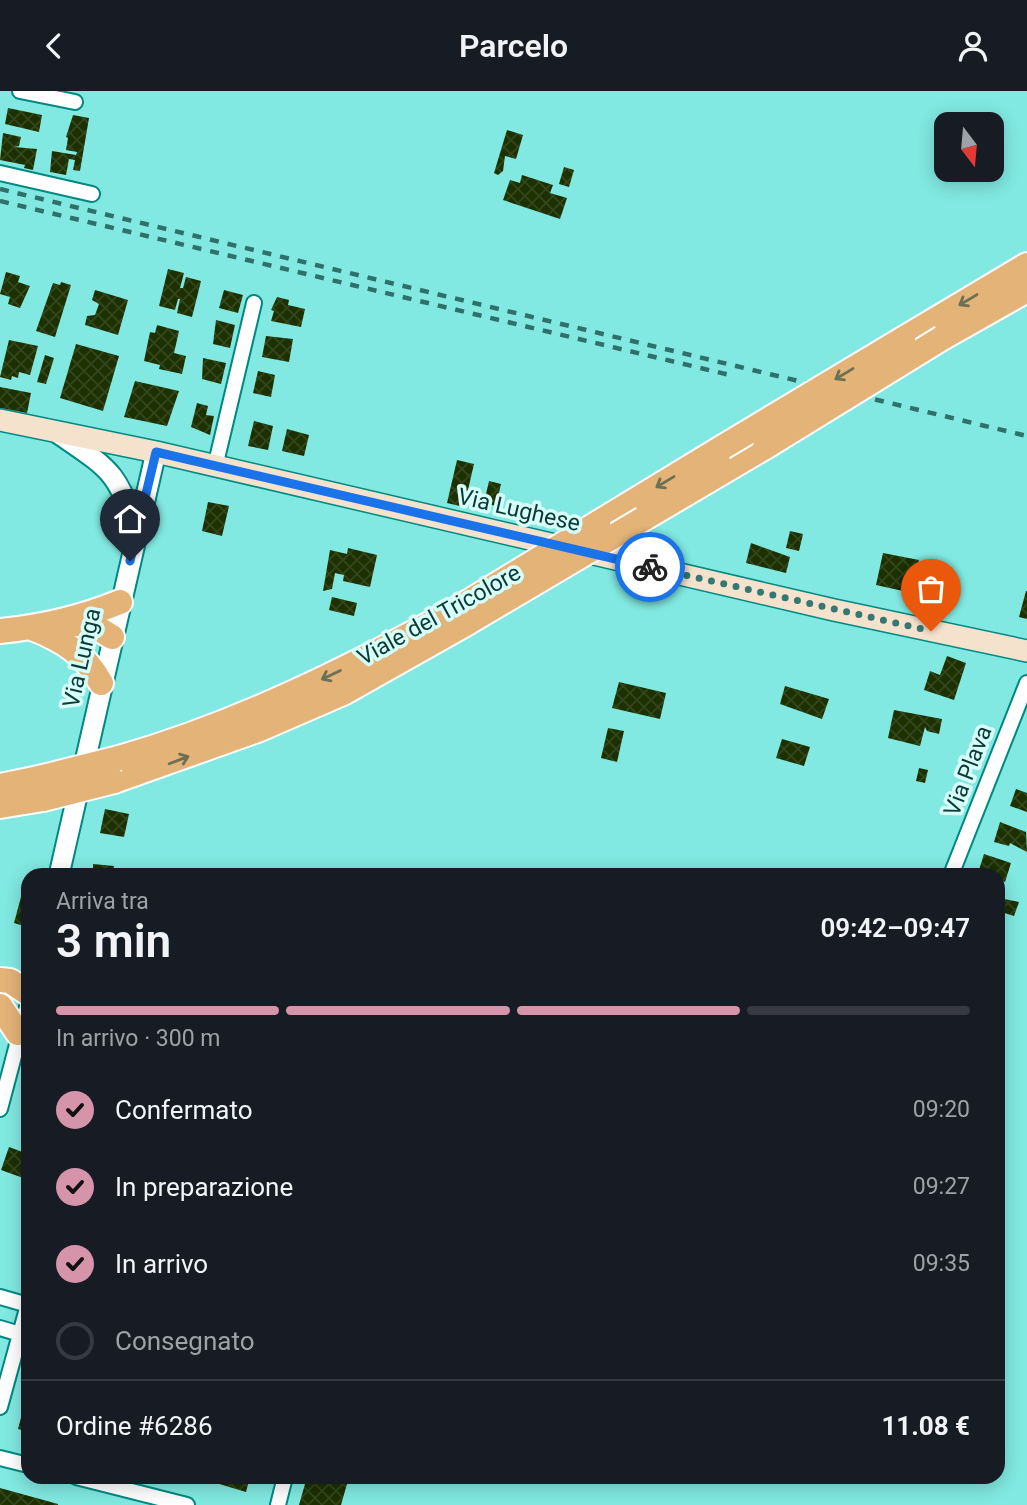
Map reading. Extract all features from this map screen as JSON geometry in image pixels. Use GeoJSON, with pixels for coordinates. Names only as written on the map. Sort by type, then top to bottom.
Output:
{"type":"FeatureCollection","features":[{"type":"Feature","properties":{"kind":"highway","name":"Viale del Tricolore"},"geometry":{"type":"LineString","coordinates":[[0,806],[41,789],[260,729],[343,693],[598,523],[1027,265]]}},
{"type":"Feature","properties":{"kind":"highway","name":"Viale del Tricolore"},"geometry":{"type":"LineString","coordinates":[[462,616],[643,519],[942,338],[1027,290]]}},
{"type":"Feature","properties":{"kind":"highway"},"geometry":{"type":"LineString","coordinates":[[58,630],[120,601]]}},
{"type":"Feature","properties":{"kind":"highway"},"geometry":{"type":"LineString","coordinates":[[0,631],[32,628],[58,630],[95,643],[112,637]]}},
{"type":"Feature","properties":{"kind":"highway"},"geometry":{"type":"LineString","coordinates":[[58,630],[89,662],[101,684]]}},
{"type":"Feature","properties":{"kind":"highway","name":"Viale del Tricolore"},"geometry":{"type":"LineString","coordinates":[[0,786],[41,789]]}},
{"type":"Feature","properties":{"kind":"highway"},"geometry":{"type":"LineString","coordinates":[[0,979],[21,971]]}},
{"type":"Feature","properties":{"kind":"highway"},"geometry":{"type":"LineString","coordinates":[[0,979],[10,981],[21,989]]}},
{"type":"Feature","properties":{"kind":"highway"},"geometry":{"type":"LineString","coordinates":[[0,999],[21,995]]}},
{"type":"Feature","properties":{"kind":"highway"},"geometry":{"type":"LineString","coordinates":[[0,1006],[18,1033]]}},
{"type":"Feature","properties":{"kind":"main road","name":"Via Lughese"},"geometry":{"type":"LineString","coordinates":[[0,420],[156,452],[834,610],[1027,651]]}},
{"type":"Feature","properties":{"kind":"street"},"geometry":{"type":"LineString","coordinates":[[20,91],[75,102]]}},
{"type":"Feature","properties":{"kind":"street"},"geometry":{"type":"LineString","coordinates":[[0,173],[92,194]]}},
{"type":"Feature","properties":{"kind":"street"},"geometry":{"type":"LineString","coordinates":[[215,467],[254,303]]}},
{"type":"Feature","properties":{"kind":"street"},"geometry":{"type":"LineString","coordinates":[[56,432],[111,471],[129,504],[136,541]]}},
{"type":"Feature","properties":{"kind":"street","name":"Via Lunga"},"geometry":{"type":"LineString","coordinates":[[61,868],[156,452]]}},
{"type":"Feature","properties":{"kind":"street","name":"Via Plava"},"geometry":{"type":"LineString","coordinates":[[954,868],[1027,683]]}},
{"type":"Feature","properties":{"kind":"street"},"geometry":{"type":"LineString","coordinates":[[0,1109],[21,1024]]}},
{"type":"Feature","properties":{"kind":"street"},"geometry":{"type":"LineString","coordinates":[[0,1297],[21,1303]]}},
{"type":"Feature","properties":{"kind":"street"},"geometry":{"type":"LineString","coordinates":[[0,1328],[20,1334]]}},
{"type":"Feature","properties":{"kind":"street"},"geometry":{"type":"LineString","coordinates":[[0,1407],[21,1330]]}},
{"type":"Feature","properties":{"kind":"street"},"geometry":{"type":"LineString","coordinates":[[0,1458],[21,1463]]}},
{"type":"Feature","properties":{"kind":"street"},"geometry":{"type":"LineString","coordinates":[[104,1484],[187,1505]]}},
{"type":"Feature","properties":{"kind":"street"},"geometry":{"type":"LineString","coordinates":[[278,1505],[283,1484]]}},
{"type":"Feature","properties":{"kind":"building"},"geometry":{"type":"Polygon","coordinates":[[[8,108],[42,115],[39,132],[5,124],[8,108]]]}},
{"type":"Feature","properties":{"kind":"building"},"geometry":{"type":"Polygon","coordinates":[[[73,115],[89,118],[80,171],[73,170],[75,160],[69,159],[66,175],[50,172],[52,151],[76,155],[77,152],[66,150],[66,137],[73,115]]]}},
{"type":"Feature","properties":{"kind":"building"},"geometry":{"type":"Polygon","coordinates":[[[507,130],[523,135],[516,159],[505,156],[503,171],[498,175],[494,173],[507,130]]]}},
{"type":"Feature","properties":{"kind":"building"},"geometry":{"type":"Polygon","coordinates":[[[3,133],[21,137],[19,146],[14,147],[37,149],[33,170],[24,168],[25,165],[0,160],[3,133]]]}},
{"type":"Feature","properties":{"kind":"building"},"geometry":{"type":"Polygon","coordinates":[[[564,167],[574,170],[569,187],[559,184],[564,167]]]}},
{"type":"Feature","properties":{"kind":"building"},"geometry":{"type":"Polygon","coordinates":[[[522,175],[553,185],[550,193],[567,198],[560,219],[503,200],[510,180],[520,183],[522,175]]]}},
{"type":"Feature","properties":{"kind":"building"},"geometry":{"type":"Polygon","coordinates":[[[168,269],[184,273],[180,288],[183,288],[186,277],[201,281],[192,317],[177,313],[180,299],[175,310],[159,306],[168,269]]]}},
{"type":"Feature","properties":{"kind":"building"},"geometry":{"type":"Polygon","coordinates":[[[6,272],[20,276],[18,282],[30,286],[20,308],[8,304],[10,297],[0,294],[6,272]]]}},
{"type":"Feature","properties":{"kind":"building"},"geometry":{"type":"Polygon","coordinates":[[[61,282],[71,285],[55,337],[36,331],[53,283],[60,285],[61,282]]]}},
{"type":"Feature","properties":{"kind":"building"},"geometry":{"type":"Polygon","coordinates":[[[95,290],[128,300],[118,335],[85,325],[87,316],[95,315],[99,304],[92,300],[95,290]]]}},
{"type":"Feature","properties":{"kind":"building"},"geometry":{"type":"Polygon","coordinates":[[[224,290],[243,295],[238,313],[219,308],[224,290]]]}},
{"type":"Feature","properties":{"kind":"building"},"geometry":{"type":"Polygon","coordinates":[[[277,297],[289,300],[288,305],[305,309],[301,327],[271,321],[274,311],[271,310],[277,297]]]}},
{"type":"Feature","properties":{"kind":"building"},"geometry":{"type":"Polygon","coordinates":[[[216,320],[235,325],[230,348],[213,344],[216,320]]]}},
{"type":"Feature","properties":{"kind":"building"},"geometry":{"type":"Polygon","coordinates":[[[157,325],[179,331],[174,353],[186,356],[182,374],[159,369],[160,365],[144,361],[150,332],[155,333],[157,325]]]}},
{"type":"Feature","properties":{"kind":"building"},"geometry":{"type":"Polygon","coordinates":[[[266,336],[293,339],[289,362],[262,357],[266,336]]]}},
{"type":"Feature","properties":{"kind":"building"},"geometry":{"type":"Polygon","coordinates":[[[9,340],[38,346],[30,375],[19,372],[18,378],[12,376],[11,380],[0,377],[9,340]]]}},
{"type":"Feature","properties":{"kind":"building"},"geometry":{"type":"Polygon","coordinates":[[[76,344],[119,356],[103,411],[60,398],[76,344]]]}},
{"type":"Feature","properties":{"kind":"building"},"geometry":{"type":"Polygon","coordinates":[[[45,355],[54,358],[46,384],[37,382],[45,355]]]}},
{"type":"Feature","properties":{"kind":"building"},"geometry":{"type":"Polygon","coordinates":[[[203,358],[226,363],[221,384],[202,379],[203,358]]]}},
{"type":"Feature","properties":{"kind":"building"},"geometry":{"type":"Polygon","coordinates":[[[258,371],[275,375],[271,397],[253,393],[258,371]]]}},
{"type":"Feature","properties":{"kind":"building"},"geometry":{"type":"Polygon","coordinates":[[[135,381],[179,391],[167,426],[124,417],[135,381]]]}},
{"type":"Feature","properties":{"kind":"building"},"geometry":{"type":"Polygon","coordinates":[[[0,387],[31,393],[27,413],[0,408],[0,387]]]}},
{"type":"Feature","properties":{"kind":"building"},"geometry":{"type":"Polygon","coordinates":[[[197,403],[208,406],[206,415],[214,416],[210,435],[191,427],[197,403]]]}},
{"type":"Feature","properties":{"kind":"building"},"geometry":{"type":"Polygon","coordinates":[[[254,421],[273,426],[268,450],[248,446],[254,421]]]}},
{"type":"Feature","properties":{"kind":"building"},"geometry":{"type":"Polygon","coordinates":[[[287,429],[309,435],[304,456],[282,451],[287,429]]]}},
{"type":"Feature","properties":{"kind":"building"},"geometry":{"type":"Polygon","coordinates":[[[457,460],[474,464],[464,507],[447,503],[457,460]]]}},
{"type":"Feature","properties":{"kind":"building"},"geometry":{"type":"Polygon","coordinates":[[[489,481],[501,484],[496,506],[484,503],[489,481]]]}},
{"type":"Feature","properties":{"kind":"building"},"geometry":{"type":"Polygon","coordinates":[[[208,502],[229,506],[222,536],[202,531],[208,502]]]}},
{"type":"Feature","properties":{"kind":"building"},"geometry":{"type":"Polygon","coordinates":[[[790,531],[803,534],[799,551],[786,548],[790,531]]]}},
{"type":"Feature","properties":{"kind":"building"},"geometry":{"type":"Polygon","coordinates":[[[751,543],[790,557],[786,573],[746,563],[751,543]]]}},
{"type":"Feature","properties":{"kind":"building"},"geometry":{"type":"Polygon","coordinates":[[[348,548],[377,555],[370,587],[343,581],[344,575],[335,573],[332,589],[323,591],[330,550],[347,554],[348,548]]]}},
{"type":"Feature","properties":{"kind":"building"},"geometry":{"type":"Polygon","coordinates":[[[883,553],[919,560],[912,593],[876,585],[883,553]]]}},
{"type":"Feature","properties":{"kind":"building"},"geometry":{"type":"Polygon","coordinates":[[[1027,591],[1027,619],[1019,617],[1027,591]]]}},
{"type":"Feature","properties":{"kind":"building"},"geometry":{"type":"Polygon","coordinates":[[[332,597],[357,603],[354,616],[329,610],[332,597]]]}},
{"type":"Feature","properties":{"kind":"building"},"geometry":{"type":"Polygon","coordinates":[[[947,656],[966,663],[954,700],[924,690],[930,671],[940,675],[947,656]]]}},
{"type":"Feature","properties":{"kind":"building"},"geometry":{"type":"Polygon","coordinates":[[[619,682],[666,693],[660,719],[612,708],[619,682]]]}},
{"type":"Feature","properties":{"kind":"building"},"geometry":{"type":"Polygon","coordinates":[[[785,686],[829,699],[822,719],[780,704],[785,686]]]}},
{"type":"Feature","properties":{"kind":"building"},"geometry":{"type":"Polygon","coordinates":[[[894,710],[942,719],[939,734],[927,731],[925,727],[920,746],[888,738],[894,710]]]}},
{"type":"Feature","properties":{"kind":"building"},"geometry":{"type":"Polygon","coordinates":[[[608,728],[624,731],[617,762],[601,758],[608,728]]]}},
{"type":"Feature","properties":{"kind":"building"},"geometry":{"type":"Polygon","coordinates":[[[782,739],[810,747],[804,766],[776,758],[782,739]]]}},
{"type":"Feature","properties":{"kind":"building"},"geometry":{"type":"Polygon","coordinates":[[[919,768],[928,770],[925,783],[916,781],[919,768]]]}},
{"type":"Feature","properties":{"kind":"building"},"geometry":{"type":"Polygon","coordinates":[[[1016,789],[1027,793],[1027,812],[1010,806],[1016,789]]]}},
{"type":"Feature","properties":{"kind":"building"},"geometry":{"type":"Polygon","coordinates":[[[105,809],[129,814],[124,837],[100,833],[105,809]]]}},
{"type":"Feature","properties":{"kind":"building"},"geometry":{"type":"Polygon","coordinates":[[[1000,822],[1026,832],[1027,852],[1010,843],[1009,846],[994,842],[1000,822]]]}},
{"type":"Feature","properties":{"kind":"building"},"geometry":{"type":"Polygon","coordinates":[[[984,854],[1011,863],[1005,882],[1005,868],[980,868],[984,854]]]}},
{"type":"Feature","properties":{"kind":"building"},"geometry":{"type":"Polygon","coordinates":[[[93,864],[114,866],[114,868],[93,868],[93,864]]]}},
{"type":"Feature","properties":{"kind":"building"},"geometry":{"type":"Polygon","coordinates":[[[21,897],[21,925],[14,923],[21,897]]]}},
{"type":"Feature","properties":{"kind":"building"},"geometry":{"type":"Polygon","coordinates":[[[1005,899],[1019,902],[1014,916],[1005,913],[1005,899]]]}},
{"type":"Feature","properties":{"kind":"building"},"geometry":{"type":"Polygon","coordinates":[[[9,1147],[21,1151],[21,1177],[1,1170],[9,1147]]]}},
{"type":"Feature","properties":{"kind":"building"},"geometry":{"type":"Polygon","coordinates":[[[219,1484],[248,1484],[246,1492],[219,1484]]]}},
{"type":"Feature","properties":{"kind":"building"},"geometry":{"type":"Polygon","coordinates":[[[305,1484],[347,1484],[341,1505],[299,1505],[305,1484]]]}},
{"type":"Feature","properties":{"kind":"building"},"geometry":{"type":"Polygon","coordinates":[[[0,1488],[58,1504],[58,1505],[0,1505],[0,1488]]]}},
{"type":"Feature","properties":{"kind":"railway"},"geometry":{"type":"LineString","coordinates":[[0,189],[1027,436]]}},
{"type":"Feature","properties":{"kind":"railway"},"geometry":{"type":"LineString","coordinates":[[0,201],[734,376]]}},
{"type":"Feature","properties":{"kind":"way so far"},"geometry":{"type":"LineString","coordinates":[[650,567],[931,631]]}},
{"type":"Feature","properties":{"kind":"route"},"geometry":{"type":"LineString","coordinates":[[130,561],[156,452],[650,567]]}}]}
